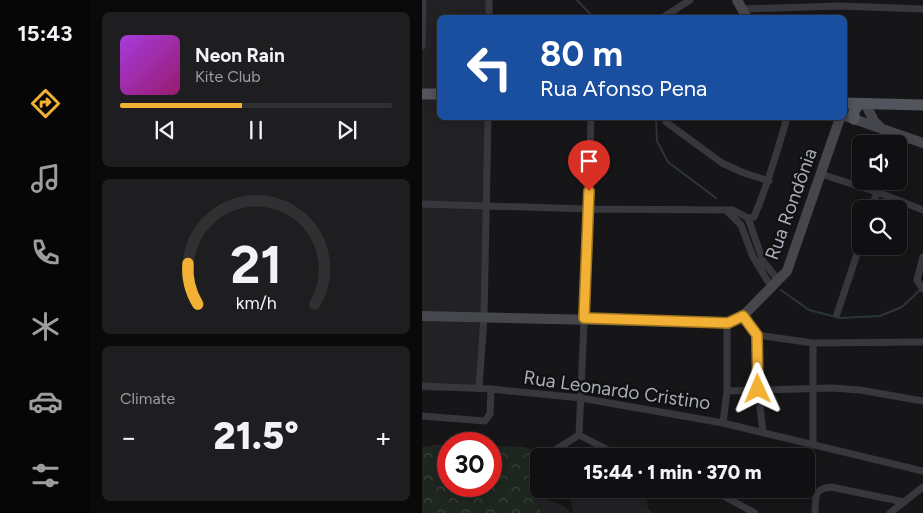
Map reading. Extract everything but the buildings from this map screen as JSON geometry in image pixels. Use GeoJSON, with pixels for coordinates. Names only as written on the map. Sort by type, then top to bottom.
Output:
{"type":"FeatureCollection","features":[{"type":"Feature","properties":{"kind":"main road"},"geometry":{"type":"LineString","coordinates":[[422,94],[437,94]]}},
{"type":"Feature","properties":{"kind":"main road"},"geometry":{"type":"LineString","coordinates":[[847,104],[865,107]]}},
{"type":"Feature","properties":{"kind":"main road"},"geometry":{"type":"LineString","coordinates":[[853,118],[855,109],[865,107],[922,105]]}},
{"type":"Feature","properties":{"kind":"street"},"geometry":{"type":"LineString","coordinates":[[422,46],[423,0]]}},
{"type":"Feature","properties":{"kind":"street"},"geometry":{"type":"LineString","coordinates":[[489,0],[489,15]]}},
{"type":"Feature","properties":{"kind":"street"},"geometry":{"type":"LineString","coordinates":[[667,15],[690,0]]}},
{"type":"Feature","properties":{"kind":"street"},"geometry":{"type":"LineString","coordinates":[[742,9],[839,3],[922,9]]}},
{"type":"Feature","properties":{"kind":"street"},"geometry":{"type":"LineString","coordinates":[[865,107],[874,121],[890,135]]}},
{"type":"Feature","properties":{"kind":"street"},"geometry":{"type":"LineString","coordinates":[[853,118],[881,128]]}},
{"type":"Feature","properties":{"kind":"street"},"geometry":{"type":"LineString","coordinates":[[480,388],[484,317],[488,120]]}},
{"type":"Feature","properties":{"kind":"street"},"geometry":{"type":"LineString","coordinates":[[579,435],[591,120]]}},
{"type":"Feature","properties":{"kind":"street"},"geometry":{"type":"LineString","coordinates":[[422,204],[589,209],[733,210],[748,218],[754,217],[769,181],[786,120]]}},
{"type":"Feature","properties":{"kind":"street","name":"Rua Rondônia"},"geometry":{"type":"LineString","coordinates":[[743,316],[787,271],[839,120]]}},
{"type":"Feature","properties":{"kind":"street"},"geometry":{"type":"LineString","coordinates":[[666,122],[722,163],[769,181]]}},
{"type":"Feature","properties":{"kind":"street"},"geometry":{"type":"LineString","coordinates":[[907,141],[922,143]]}},
{"type":"Feature","properties":{"kind":"street"},"geometry":{"type":"LineString","coordinates":[[821,174],[877,192],[922,210]]}},
{"type":"Feature","properties":{"kind":"street"},"geometry":{"type":"LineString","coordinates":[[874,200],[877,192]]}},
{"type":"Feature","properties":{"kind":"street"},"geometry":{"type":"LineString","coordinates":[[726,210],[741,225],[753,257],[767,280],[775,283]]}},
{"type":"Feature","properties":{"kind":"street"},"geometry":{"type":"LineString","coordinates":[[748,218],[762,261],[775,283]]}},
{"type":"Feature","properties":{"kind":"street"},"geometry":{"type":"LineString","coordinates":[[837,314],[857,255]]}},
{"type":"Feature","properties":{"kind":"street"},"geometry":{"type":"LineString","coordinates":[[921,287],[917,278],[922,257]]}},
{"type":"Feature","properties":{"kind":"street"},"geometry":{"type":"LineString","coordinates":[[422,316],[584,318],[728,323],[743,316],[757,335],[758,389],[763,432]]}},
{"type":"Feature","properties":{"kind":"street"},"geometry":{"type":"LineString","coordinates":[[723,422],[727,391],[728,323]]}},
{"type":"Feature","properties":{"kind":"street"},"geometry":{"type":"LineString","coordinates":[[757,335],[813,343],[922,342]]}},
{"type":"Feature","properties":{"kind":"street"},"geometry":{"type":"LineString","coordinates":[[813,343],[813,445]]}},
{"type":"Feature","properties":{"kind":"street","name":"Rua Leonardo Cristino"},"geometry":{"type":"LineString","coordinates":[[422,386],[480,388],[581,398],[723,422],[922,471]]}},
{"type":"Feature","properties":{"kind":"street"},"geometry":{"type":"LineString","coordinates":[[727,391],[832,388],[860,390],[922,401]]}},
{"type":"Feature","properties":{"kind":"street"},"geometry":{"type":"LineString","coordinates":[[422,416],[482,422],[487,420],[490,414],[491,389]]}},
{"type":"Feature","properties":{"kind":"street"},"geometry":{"type":"LineString","coordinates":[[559,448],[579,435]]}},
{"type":"Feature","properties":{"kind":"street"},"geometry":{"type":"LineString","coordinates":[[579,435],[604,448]]}},
{"type":"Feature","properties":{"kind":"street"},"geometry":{"type":"LineString","coordinates":[[890,513],[922,486]]}},
{"type":"Feature","properties":{"kind":"street"},"geometry":{"type":"LineString","coordinates":[[815,513],[817,493],[826,487],[904,502]]}},
{"type":"Feature","properties":{"kind":"street"},"geometry":{"type":"LineString","coordinates":[[728,498],[755,513]]}},
{"type":"Feature","properties":{"kind":"shaded area"},"geometry":{"type":"Polygon","coordinates":[[[422,0],[486,0],[486,15],[437,15],[437,120],[485,120],[481,390],[422,391],[422,0]]]}},
{"type":"Feature","properties":{"kind":"shaded area"},"geometry":{"type":"Polygon","coordinates":[[[536,498],[543,498],[564,506],[571,513],[541,513],[536,498]]]}},
{"type":"Feature","properties":{"kind":"shaded area"},"geometry":{"type":"Polygon","coordinates":[[[646,498],[648,508],[653,513],[573,513],[571,499],[646,498]]]}},
{"type":"Feature","properties":{"kind":"green space"},"geometry":{"type":"Polygon","coordinates":[[[437,445],[437,497],[502,497],[502,446],[530,448],[530,498],[536,498],[541,513],[422,513],[422,447],[437,445]]]}},
{"type":"Feature","properties":{"kind":"waterway"},"geometry":{"type":"LineString","coordinates":[[577,0],[591,15]]}},
{"type":"Feature","properties":{"kind":"waterway"},"geometry":{"type":"LineString","coordinates":[[656,120],[657,141],[668,162],[716,198]]}},
{"type":"Feature","properties":{"kind":"waterway"},"geometry":{"type":"LineString","coordinates":[[781,290],[809,310],[840,318],[880,316],[902,307],[920,290]]}},
{"type":"Feature","properties":{"kind":"route"},"geometry":{"type":"LineString","coordinates":[[589,191],[584,318],[728,323],[743,316],[757,335],[758,389]]}}]}
